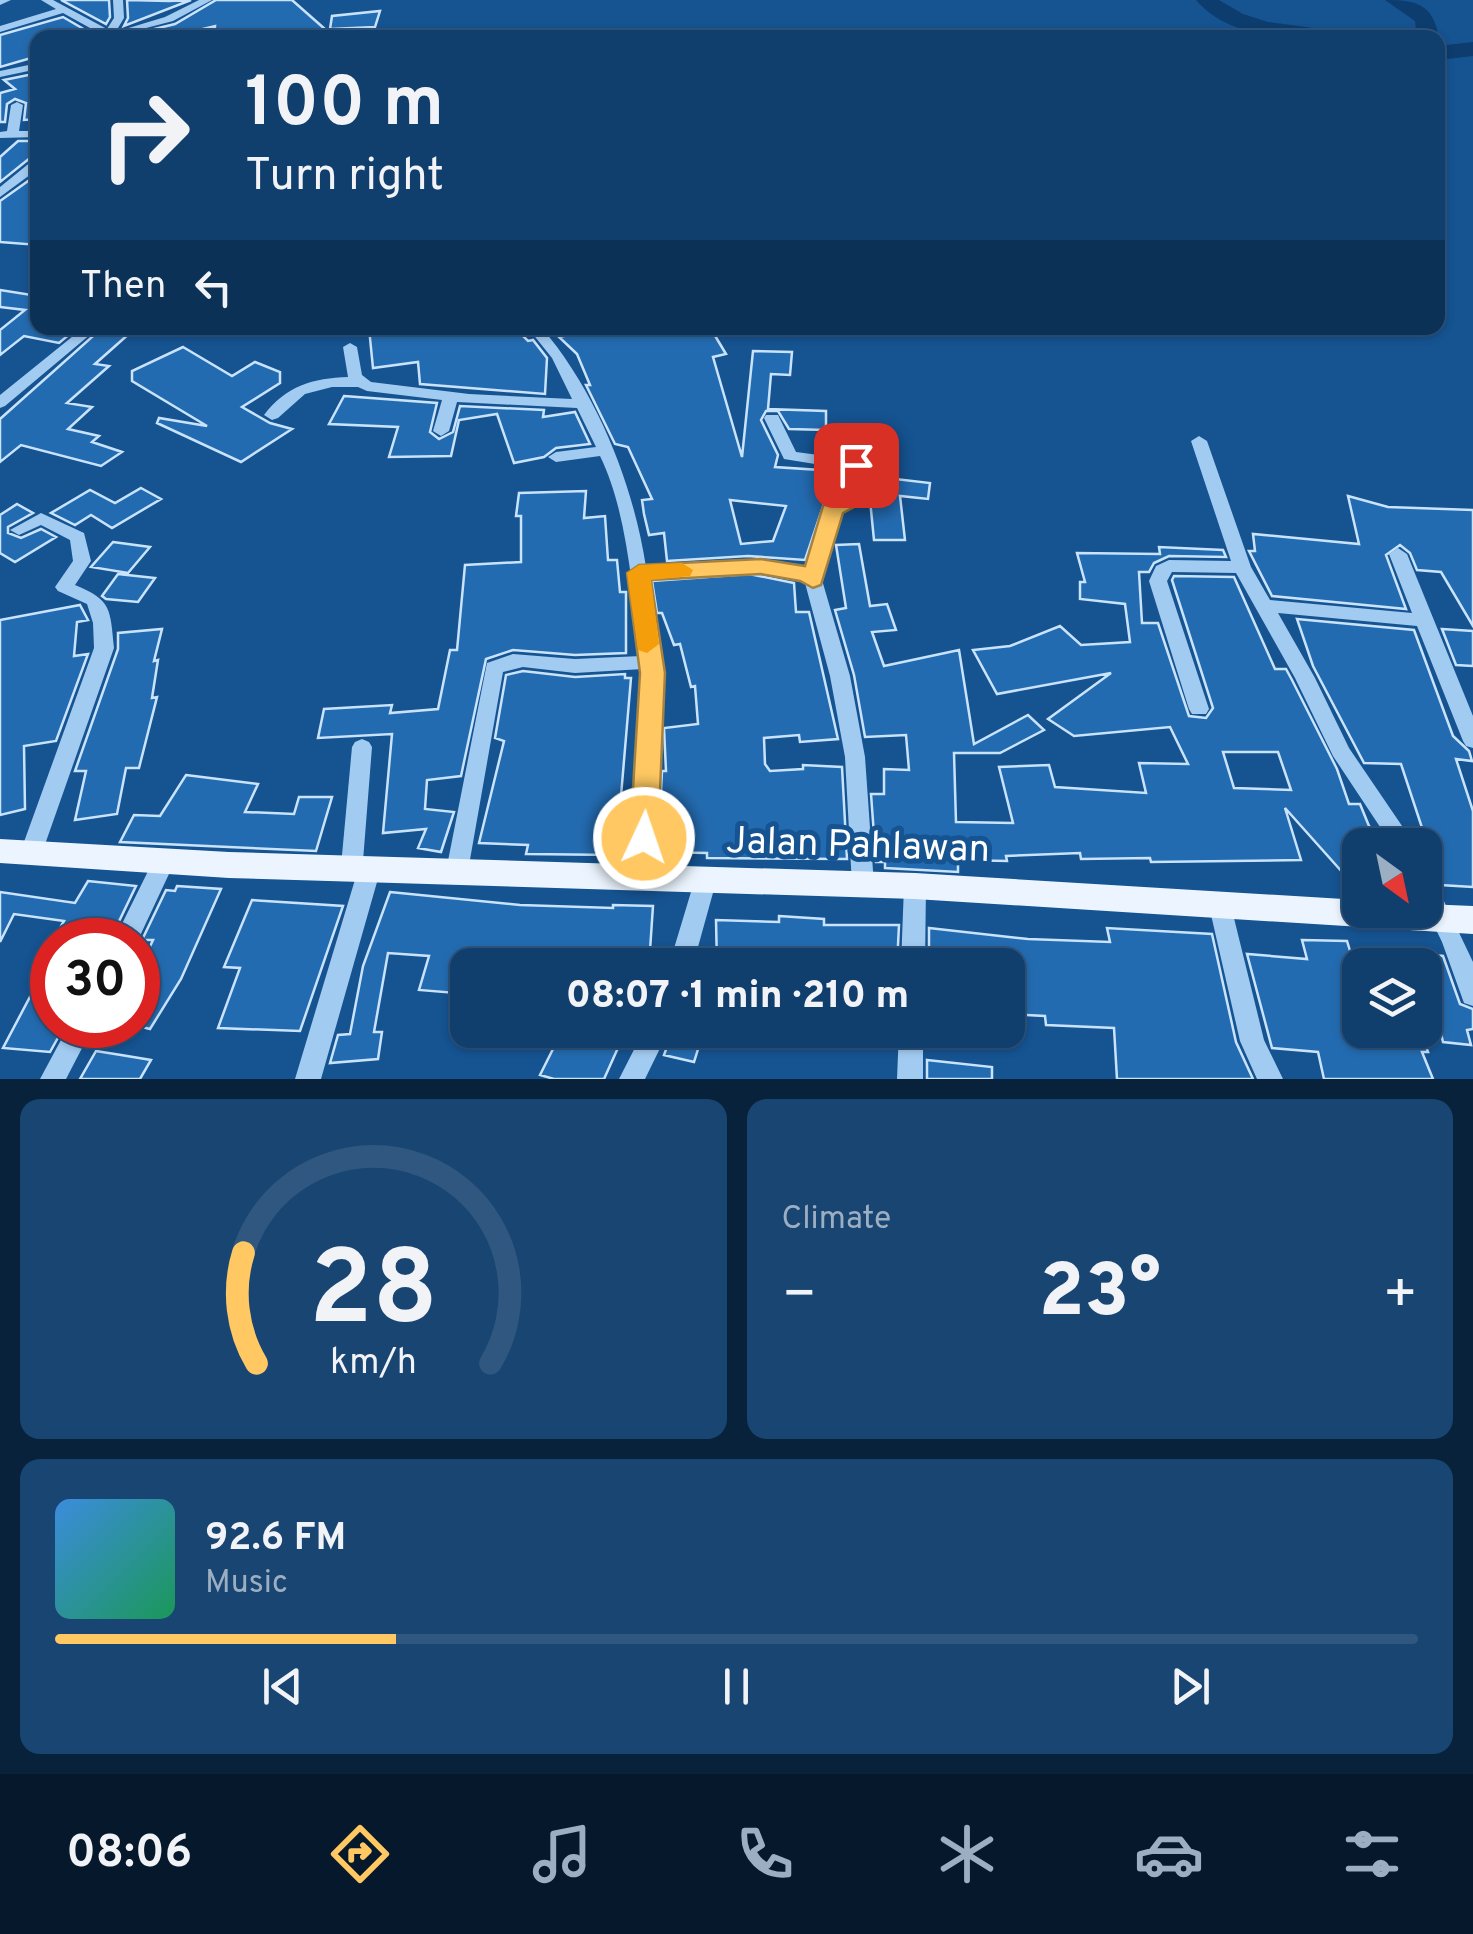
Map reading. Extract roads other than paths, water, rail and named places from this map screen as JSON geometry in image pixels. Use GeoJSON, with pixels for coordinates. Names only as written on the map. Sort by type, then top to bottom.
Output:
{"type":"FeatureCollection","features":[{"type":"Feature","properties":{"kind":"main road","name":"Jalan Pahlawan"},"geometry":{"type":"LineString","coordinates":[[16,852],[229,865],[916,886],[1457,919]]}},
{"type":"Feature","properties":{"kind":"street"},"geometry":{"type":"LineString","coordinates":[[46,0],[111,30]]}},
{"type":"Feature","properties":{"kind":"street"},"geometry":{"type":"LineString","coordinates":[[118,0],[118,30]]}},
{"type":"Feature","properties":{"kind":"street"},"geometry":{"type":"LineString","coordinates":[[127,30],[210,2]]}},
{"type":"Feature","properties":{"kind":"street"},"geometry":{"type":"LineString","coordinates":[[0,28],[64,10]]}},
{"type":"Feature","properties":{"kind":"street"},"geometry":{"type":"LineString","coordinates":[[0,74],[30,68]]}},
{"type":"Feature","properties":{"kind":"street"},"geometry":{"type":"LineString","coordinates":[[6,135],[18,105]]}},
{"type":"Feature","properties":{"kind":"street"},"geometry":{"type":"LineString","coordinates":[[0,192],[30,168]]}},
{"type":"Feature","properties":{"kind":"street"},"geometry":{"type":"LineString","coordinates":[[0,403],[83,335]]}},
{"type":"Feature","properties":{"kind":"street"},"geometry":{"type":"LineString","coordinates":[[542,335],[559,357],[606,450],[625,500],[639,573],[653,673],[642,877]]}},
{"type":"Feature","properties":{"kind":"street"},"geometry":{"type":"LineString","coordinates":[[350,348],[358,382]]}},
{"type":"Feature","properties":{"kind":"street"},"geometry":{"type":"LineString","coordinates":[[272,415],[290,393],[306,387],[358,382],[450,397],[583,404]]}},
{"type":"Feature","properties":{"kind":"street"},"geometry":{"type":"LineString","coordinates":[[441,431],[450,397]]}},
{"type":"Feature","properties":{"kind":"street"},"geometry":{"type":"LineString","coordinates":[[772,418],[790,456],[856,465]]}},
{"type":"Feature","properties":{"kind":"street"},"geometry":{"type":"LineString","coordinates":[[1199,441],[1242,567],[1340,751],[1392,828]]}},
{"type":"Feature","properties":{"kind":"street"},"geometry":{"type":"LineString","coordinates":[[556,457],[606,450]]}},
{"type":"Feature","properties":{"kind":"street"},"geometry":{"type":"LineString","coordinates":[[813,580],[834,506],[844,506],[857,458],[881,463]]}},
{"type":"Feature","properties":{"kind":"street"},"geometry":{"type":"LineString","coordinates":[[16,852],[92,686],[104,648],[95,600],[64,587],[82,562],[78,537],[41,518],[18,530]]}},
{"type":"Feature","properties":{"kind":"street"},"geometry":{"type":"LineString","coordinates":[[1398,554],[1473,742]]}},
{"type":"Feature","properties":{"kind":"street"},"geometry":{"type":"LineString","coordinates":[[1199,708],[1158,582],[1168,566],[1242,567]]}},
{"type":"Feature","properties":{"kind":"street"},"geometry":{"type":"LineString","coordinates":[[639,573],[761,567],[807,574],[813,580],[840,676],[856,757],[864,885]]}},
{"type":"Feature","properties":{"kind":"street"},"geometry":{"type":"LineString","coordinates":[[1264,606],[1426,620]]}},
{"type":"Feature","properties":{"kind":"street"},"geometry":{"type":"LineString","coordinates":[[456,870],[494,668],[526,660],[573,666],[649,662]]}},
{"type":"Feature","properties":{"kind":"street"},"geometry":{"type":"LineString","coordinates":[[308,1079],[361,867],[354,803],[362,747]]}},
{"type":"Feature","properties":{"kind":"street"},"geometry":{"type":"LineString","coordinates":[[137,918],[165,859]]}},
{"type":"Feature","properties":{"kind":"street"},"geometry":{"type":"LineString","coordinates":[[686,948],[705,882]]}},
{"type":"Feature","properties":{"kind":"street"},"geometry":{"type":"LineString","coordinates":[[914,948],[916,886]]}},
{"type":"Feature","properties":{"kind":"street"},"geometry":{"type":"LineString","coordinates":[[1220,906],[1252,1042],[1270,1079]]}},
{"type":"Feature","properties":{"kind":"street"},"geometry":{"type":"LineString","coordinates":[[1457,919],[1454,942],[1473,996]]}},
{"type":"Feature","properties":{"kind":"street"},"geometry":{"type":"LineString","coordinates":[[53,1079],[70,1048]]}},
{"type":"Feature","properties":{"kind":"street"},"geometry":{"type":"LineString","coordinates":[[632,1079],[648,1048]]}},
{"type":"Feature","properties":{"kind":"street"},"geometry":{"type":"LineString","coordinates":[[910,1079],[911,1048]]}},
{"type":"Feature","properties":{"kind":"waterway"},"geometry":{"type":"LineString","coordinates":[[1206,0],[1236,19],[1280,30]]}},
{"type":"Feature","properties":{"kind":"waterway"},"geometry":{"type":"LineString","coordinates":[[1395,0],[1425,18],[1427,30]]}},
{"type":"Feature","properties":{"kind":"waterway"},"geometry":{"type":"LineString","coordinates":[[1445,52],[1473,49]]}}]}
